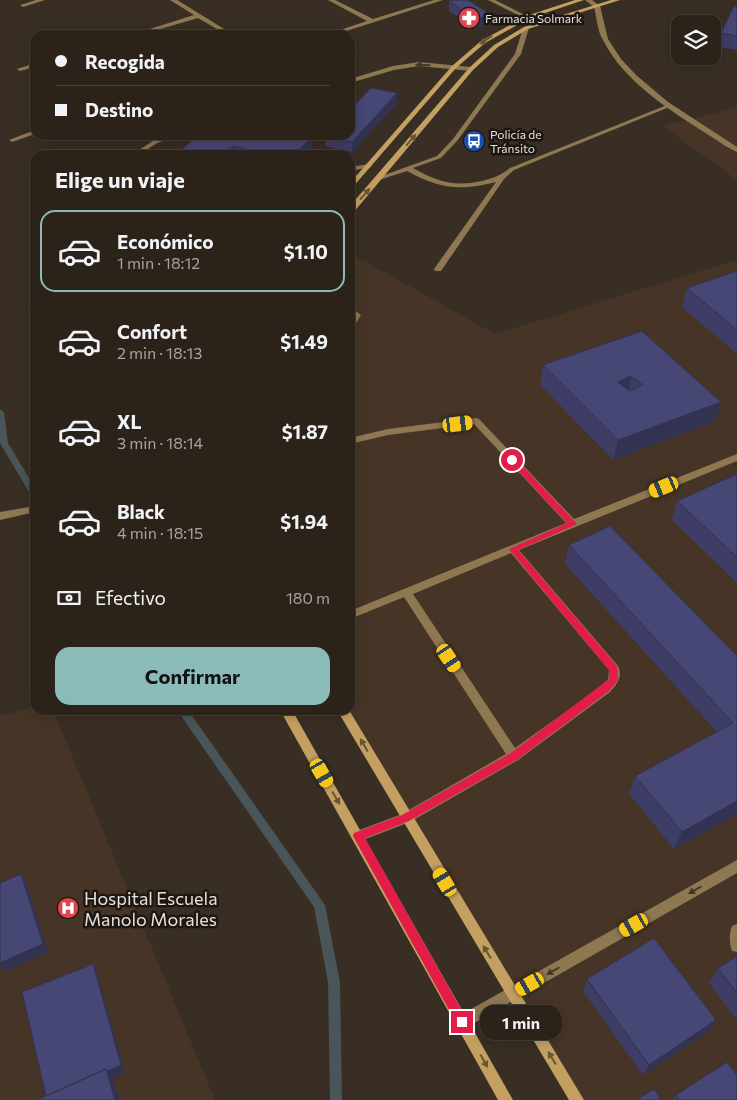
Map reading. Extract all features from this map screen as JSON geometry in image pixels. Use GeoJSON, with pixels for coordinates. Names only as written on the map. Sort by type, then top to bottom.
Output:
{"type":"FeatureCollection","features":[{"type":"Feature","properties":{"kind":"main road"},"geometry":{"type":"LineString","coordinates":[[355,181],[454,68],[483,42],[528,17],[581,0]]}},
{"type":"Feature","properties":{"kind":"main road"},"geometry":{"type":"LineString","coordinates":[[355,205],[471,70],[496,46],[538,23],[617,0]]}},
{"type":"Feature","properties":{"kind":"main road"},"geometry":{"type":"LineString","coordinates":[[289,715],[506,1100]]}},
{"type":"Feature","properties":{"kind":"main road"},"geometry":{"type":"LineString","coordinates":[[346,715],[577,1100]]}},
{"type":"Feature","properties":{"kind":"street"},"geometry":{"type":"LineString","coordinates":[[23,5],[42,0]]}},
{"type":"Feature","properties":{"kind":"street"},"geometry":{"type":"LineString","coordinates":[[173,0],[222,30]]}},
{"type":"Feature","properties":{"kind":"street"},"geometry":{"type":"LineString","coordinates":[[331,0],[372,21]]}},
{"type":"Feature","properties":{"kind":"street"},"geometry":{"type":"LineString","coordinates":[[344,30],[440,0]]}},
{"type":"Feature","properties":{"kind":"street"},"geometry":{"type":"LineString","coordinates":[[491,0],[538,23]]}},
{"type":"Feature","properties":{"kind":"street"},"geometry":{"type":"LineString","coordinates":[[588,0],[597,6],[606,42],[637,79],[668,106],[737,150]]}},
{"type":"Feature","properties":{"kind":"street"},"geometry":{"type":"LineString","coordinates":[[151,30],[198,16]]}},
{"type":"Feature","properties":{"kind":"street"},"geometry":{"type":"LineString","coordinates":[[379,178],[439,156],[455,140],[518,54],[526,28]]}},
{"type":"Feature","properties":{"kind":"street"},"geometry":{"type":"LineString","coordinates":[[355,79],[393,68],[419,64],[471,70]]}},
{"type":"Feature","properties":{"kind":"street"},"geometry":{"type":"LineString","coordinates":[[20,69],[30,66]]}},
{"type":"Feature","properties":{"kind":"street"},"geometry":{"type":"LineString","coordinates":[[438,270],[502,178],[512,169],[668,106]]}},
{"type":"Feature","properties":{"kind":"street"},"geometry":{"type":"LineString","coordinates":[[12,140],[30,134]]}},
{"type":"Feature","properties":{"kind":"street"},"geometry":{"type":"LineString","coordinates":[[142,150],[161,140]]}},
{"type":"Feature","properties":{"kind":"street"},"geometry":{"type":"LineString","coordinates":[[355,168],[369,166]]}},
{"type":"Feature","properties":{"kind":"street"},"geometry":{"type":"LineString","coordinates":[[407,168],[434,183],[465,188],[502,178]]}},
{"type":"Feature","properties":{"kind":"street"},"geometry":{"type":"LineString","coordinates":[[355,440],[388,432],[476,421],[573,524]]}},
{"type":"Feature","properties":{"kind":"street"},"geometry":{"type":"LineString","coordinates":[[355,613],[737,457]]}},
{"type":"Feature","properties":{"kind":"street"},"geometry":{"type":"LineString","coordinates":[[0,516],[30,510]]}},
{"type":"Feature","properties":{"kind":"street"},"geometry":{"type":"LineString","coordinates":[[358,836],[406,818],[514,756],[606,689],[614,680],[614,669],[513,549]]}},
{"type":"Feature","properties":{"kind":"street"},"geometry":{"type":"LineString","coordinates":[[406,592],[514,756]]}},
{"type":"Feature","properties":{"kind":"street"},"geometry":{"type":"LineString","coordinates":[[462,1022],[737,866]]}},
{"type":"Feature","properties":{"kind":"street"},"geometry":{"type":"LineString","coordinates":[[737,930],[737,946]]}},
{"type":"Feature","properties":{"kind":"shaded area"},"geometry":{"type":"Polygon","coordinates":[[[737,107],[737,180],[663,126],[716,113],[737,107]]]}},
{"type":"Feature","properties":{"kind":"shaded area"},"geometry":{"type":"Polygon","coordinates":[[[355,256],[495,334],[737,260],[737,1100],[578,1100],[346,715],[355,715],[355,256]]]}},
{"type":"Feature","properties":{"kind":"shaded area","name":"Hospital Escuela Manolo Morales"},"geometry":{"type":"Polygon","coordinates":[[[30,708],[30,715],[55,715],[215,1100],[0,1100],[0,716],[30,708]]]}},
{"type":"Feature","properties":{"kind":"building"},"geometry":{"type":"Polygon","coordinates":[[[468,0],[491,15],[475,19],[449,1],[468,0]]]}},
{"type":"Feature","properties":{"kind":"building"},"geometry":{"type":"Polygon","coordinates":[[[734,6],[737,6],[737,36],[721,33],[734,6]]]}},
{"type":"Feature","properties":{"kind":"building"},"geometry":{"type":"Polygon","coordinates":[[[371,88],[397,93],[355,139],[355,105],[371,88]]]}},
{"type":"Feature","properties":{"kind":"building"},"geometry":{"type":"Polygon","coordinates":[[[193,140],[309,140],[299,150],[250,150],[234,146],[230,150],[181,150],[193,140]]]}},
{"type":"Feature","properties":{"kind":"building"},"geometry":{"type":"Polygon","coordinates":[[[737,271],[737,330],[687,288],[737,271]]]}},
{"type":"Feature","properties":{"kind":"building"},"geometry":{"type":"Polygon","coordinates":[[[642,331],[721,402],[618,440],[543,365],[642,331]],[[631,376],[618,382],[630,391],[643,385],[631,376]]]}},
{"type":"Feature","properties":{"kind":"building"},"geometry":{"type":"Polygon","coordinates":[[[737,474],[737,557],[677,501],[737,474]]]}},
{"type":"Feature","properties":{"kind":"building"},"geometry":{"type":"Polygon","coordinates":[[[610,526],[737,656],[737,801],[682,832],[635,776],[733,723],[569,545],[610,526]]]}},
{"type":"Feature","properties":{"kind":"building"},"geometry":{"type":"Polygon","coordinates":[[[21,874],[43,944],[0,963],[0,883],[21,874]]]}},
{"type":"Feature","properties":{"kind":"building"},"geometry":{"type":"Polygon","coordinates":[[[654,938],[716,1020],[649,1065],[587,979],[654,938]]]}},
{"type":"Feature","properties":{"kind":"building"},"geometry":{"type":"Polygon","coordinates":[[[737,956],[737,993],[718,968],[737,956]]]}},
{"type":"Feature","properties":{"kind":"building"},"geometry":{"type":"Polygon","coordinates":[[[93,964],[121,1065],[108,1071],[106,1069],[46,1096],[22,992],[93,964]]]}},
{"type":"Feature","properties":{"kind":"building"},"geometry":{"type":"Polygon","coordinates":[[[727,1062],[737,1075],[737,1100],[679,1100],[676,1095],[727,1062]]]}},
{"type":"Feature","properties":{"kind":"building"},"geometry":{"type":"Polygon","coordinates":[[[106,1069],[115,1100],[37,1100],[106,1069]]]}},
{"type":"Feature","properties":{"kind":"building"},"geometry":{"type":"Polygon","coordinates":[[[654,1089],[661,1100],[636,1100],[654,1089]]]}},
{"type":"Feature","properties":{"kind":"waterway"},"geometry":{"type":"LineString","coordinates":[[0,412],[4,443],[30,487]]}},
{"type":"Feature","properties":{"kind":"waterway"},"geometry":{"type":"LineString","coordinates":[[186,715],[319,905],[334,982],[336,1100]]}},
{"type":"Feature","properties":{"kind":"place","name":"Farmacia Solmark"},"geometry":{"type":"Point","coordinates":[469,18]}},
{"type":"Feature","properties":{"kind":"place","name":"Policía de Tránsito"},"geometry":{"type":"Point","coordinates":[474,141]}},
{"type":"Feature","properties":{"kind":"place","name":"Hospital Escuela Manolo Morales"},"geometry":{"type":"Point","coordinates":[68,908]}},
{"type":"Feature","properties":{"kind":"route"},"geometry":{"type":"LineString","coordinates":[[462,1022],[358,836],[406,818],[514,756],[606,689],[614,680],[614,669],[513,549],[573,524],[512,460]]}}]}
